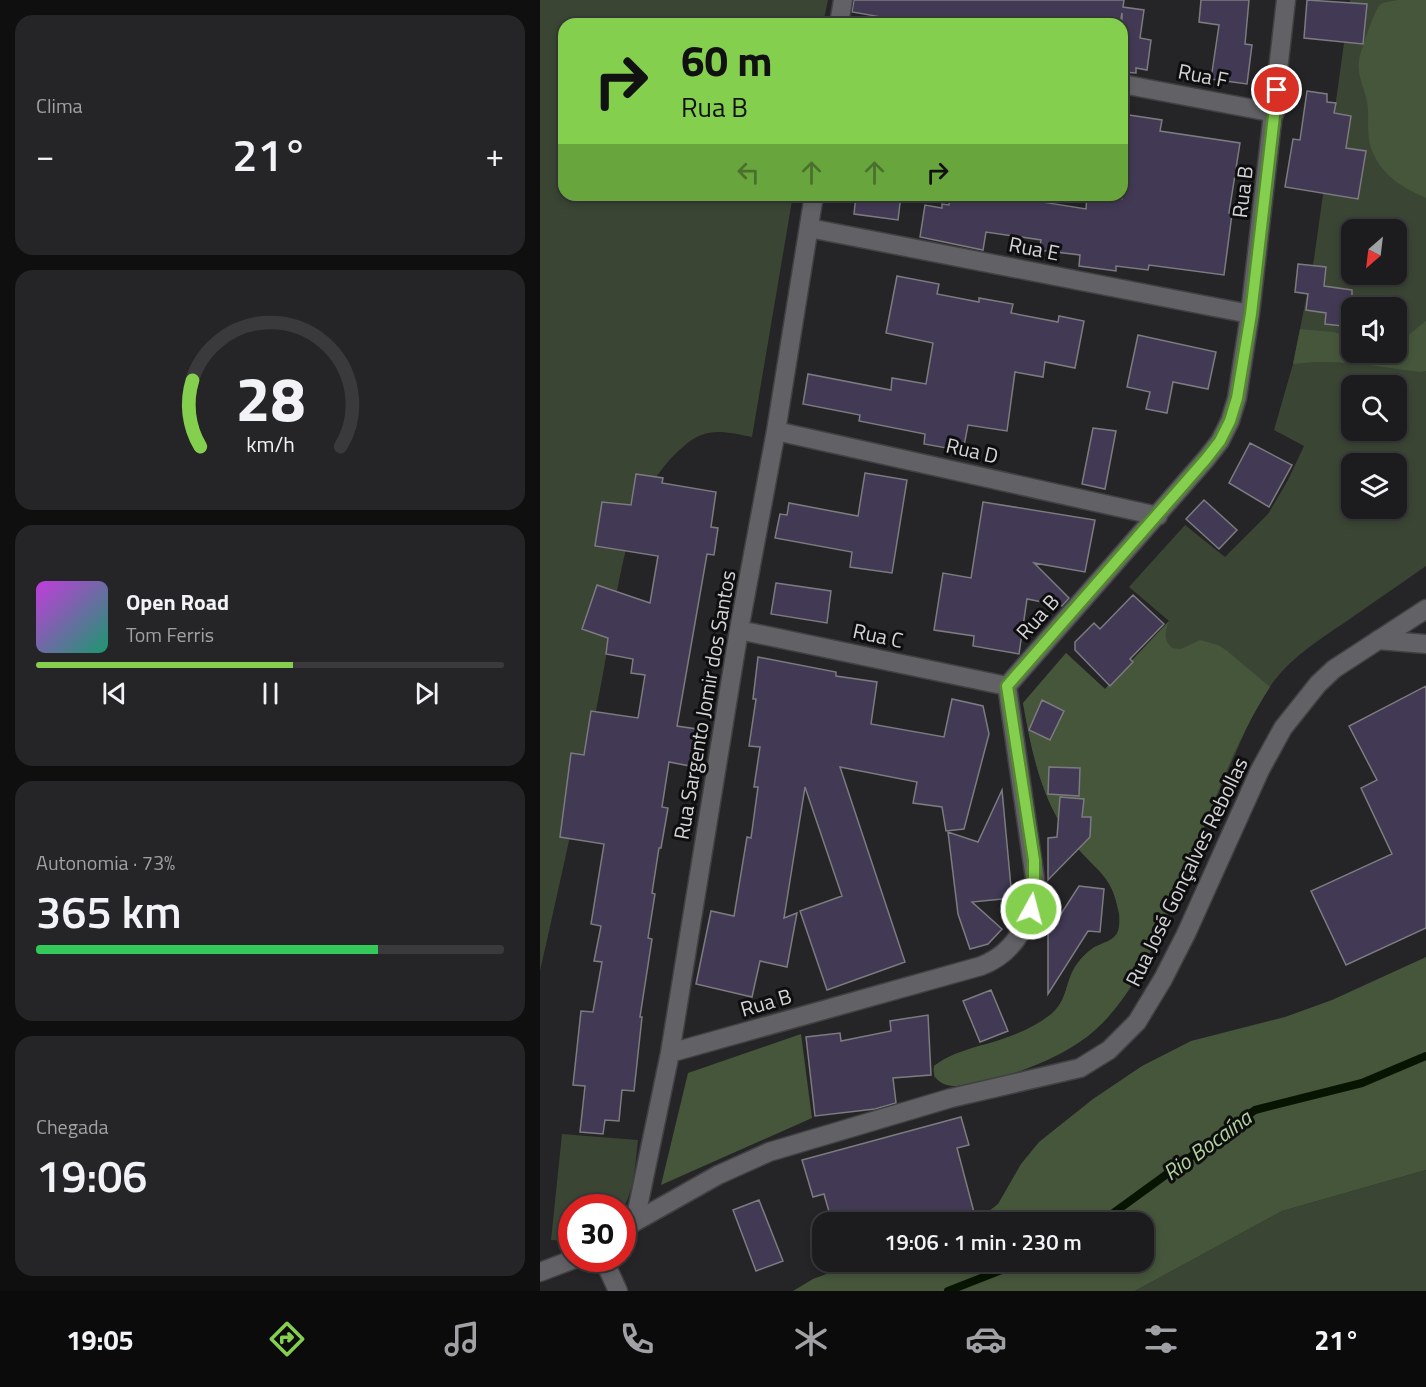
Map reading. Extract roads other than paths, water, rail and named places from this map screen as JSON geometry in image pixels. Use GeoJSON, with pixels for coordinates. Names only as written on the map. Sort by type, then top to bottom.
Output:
{"type":"FeatureCollection","features":[{"type":"Feature","properties":{"kind":"street"},"geometry":{"type":"LineString","coordinates":[[840,18],[843,0]]}},
{"type":"Feature","properties":{"kind":"street","name":"Rua B"},"geometry":{"type":"LineString","coordinates":[[670,1053],[981,966],[994,961],[1013,945],[1027,922],[1035,879],[1034,860],[1007,686],[1206,459],[1220,441],[1230,421],[1237,398],[1251,314],[1286,0]]}},
{"type":"Feature","properties":{"kind":"street","name":"Rua F"},"geometry":{"type":"LineString","coordinates":[[1128,85],[1275,113]]}},
{"type":"Feature","properties":{"kind":"street","name":"Rua Sargento Jomir dos Santos"},"geometry":{"type":"LineString","coordinates":[[636,1196],[670,1053],[739,630],[776,431],[813,201]]}},
{"type":"Feature","properties":{"kind":"street","name":"Rua E"},"geometry":{"type":"LineString","coordinates":[[809,228],[1251,314]]}},
{"type":"Feature","properties":{"kind":"street","name":"Rua D"},"geometry":{"type":"LineString","coordinates":[[776,431],[1158,516]]}},
{"type":"Feature","properties":{"kind":"street","name":"Rua José Gonçalves Rebollas"},"geometry":{"type":"LineString","coordinates":[[636,1221],[718,1175],[769,1152],[951,1098],[1080,1068],[1109,1050],[1137,1022],[1163,979],[1186,934],[1260,770],[1283,728],[1318,684],[1334,669],[1426,609]]}},
{"type":"Feature","properties":{"kind":"street","name":"Rua C"},"geometry":{"type":"LineString","coordinates":[[739,630],[1007,686]]}},
{"type":"Feature","properties":{"kind":"street"},"geometry":{"type":"LineString","coordinates":[[1378,640],[1426,644]]}},
{"type":"Feature","properties":{"kind":"street"},"geometry":{"type":"LineString","coordinates":[[540,1272],[558,1265]]}},
{"type":"Feature","properties":{"kind":"street"},"geometry":{"type":"LineString","coordinates":[[609,1272],[618,1291]]}},
{"type":"Feature","properties":{"kind":"waterway","name":"Rio Bocaína"},"geometry":{"type":"LineString","coordinates":[[1115,1212],[1255,1110],[1362,1083],[1426,1056]]}},
{"type":"Feature","properties":{"kind":"waterway","name":"Rio Bocaína"},"geometry":{"type":"LineString","coordinates":[[948,1291],[996,1272]]}}]}
